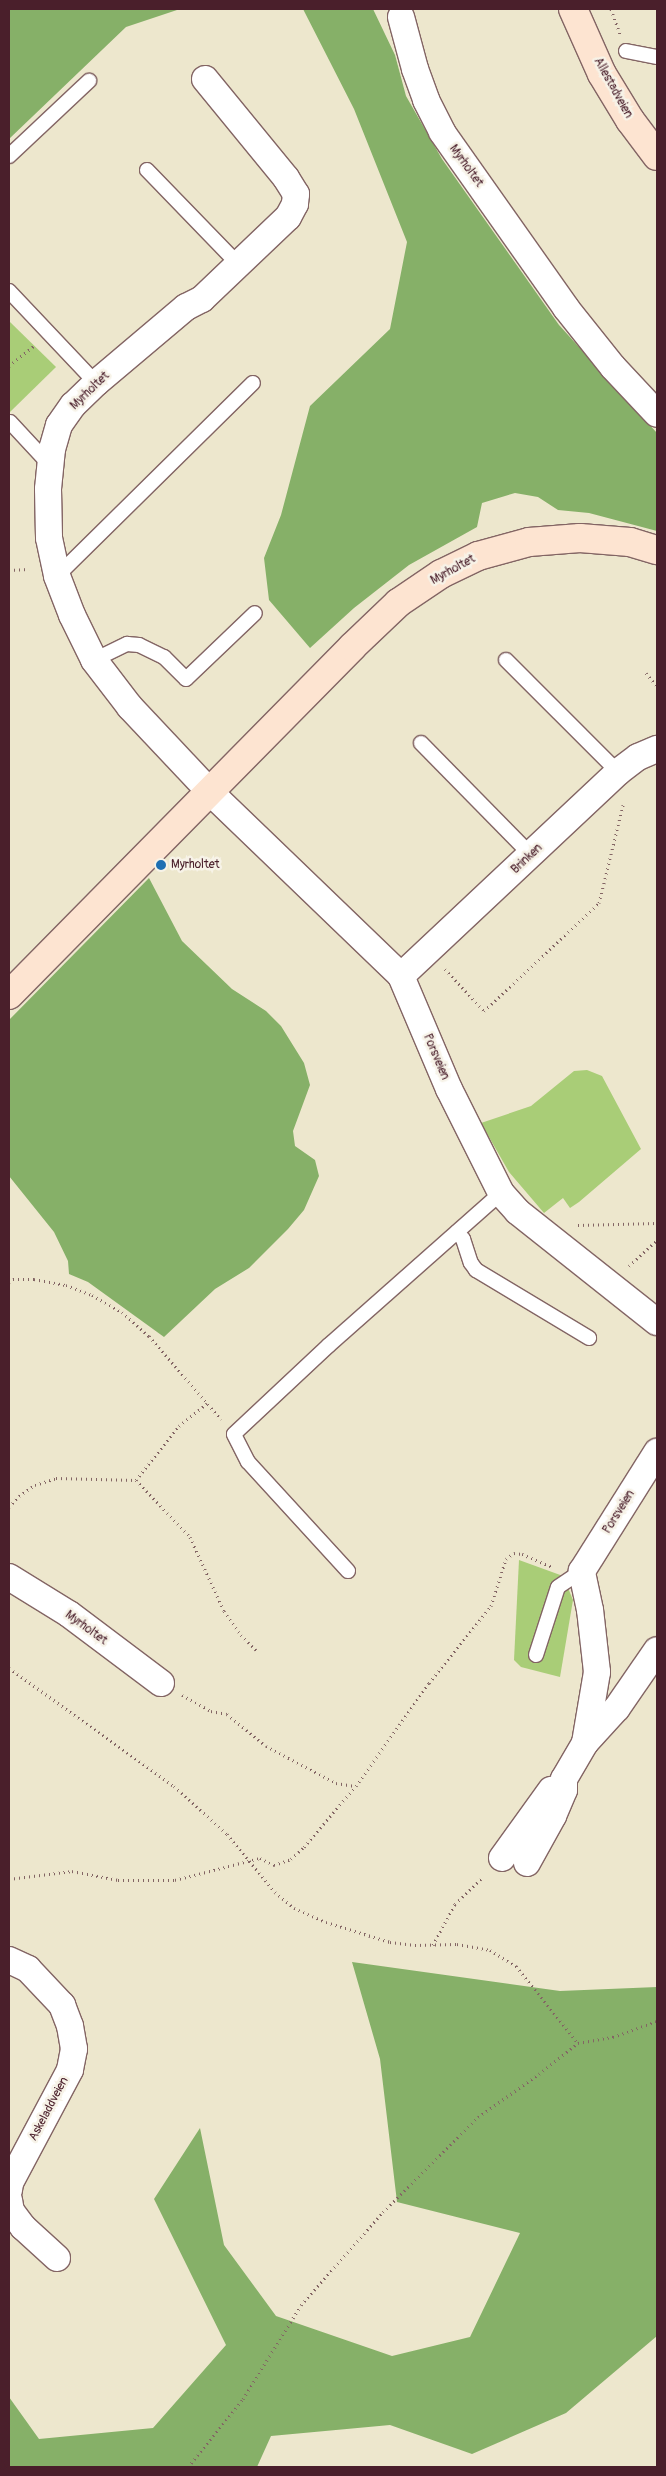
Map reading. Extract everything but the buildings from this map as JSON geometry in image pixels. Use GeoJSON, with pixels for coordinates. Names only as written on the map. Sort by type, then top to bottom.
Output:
{"type":"FeatureCollection","features":[{"type":"Feature","properties":{"kind":"main road","name":"Allestadveien"},"geometry":{"type":"LineString","coordinates":[[575,11],[602,74],[630,120],[657,156]]}},
{"type":"Feature","properties":{"kind":"main road","name":"Myrholtet"},"geometry":{"type":"LineString","coordinates":[[9,995],[392,610],[441,574],[478,556],[529,542],[580,538],[630,542],[657,550]]}},
{"type":"Feature","properties":{"kind":"street","name":"Myrholtet"},"geometry":{"type":"LineString","coordinates":[[401,16],[415,69],[426,100],[442,132],[566,308],[614,367],[657,414]]}},
{"type":"Feature","properties":{"kind":"street","name":"Myrholtet"},"geometry":{"type":"LineString","coordinates":[[205,79],[286,178],[296,194],[295,204],[288,217],[202,299],[186,307],[96,383],[74,405],[59,425],[52,450],[48,489],[49,538],[57,576],[72,615],[94,660],[130,708],[210,792]]}},
{"type":"Feature","properties":{"kind":"street","name":"Brinken"},"geometry":{"type":"LineString","coordinates":[[401,976],[618,772],[638,757],[657,749]]}},
{"type":"Feature","properties":{"kind":"street","name":"Porsveien"},"geometry":{"type":"LineString","coordinates":[[210,792],[401,976],[450,1089],[501,1193],[536,1226],[657,1322]]}},
{"type":"Feature","properties":{"kind":"street","name":"Porsveien"},"geometry":{"type":"LineString","coordinates":[[577,1574],[657,1452]]}},
{"type":"Feature","properties":{"kind":"street"},"geometry":{"type":"LineString","coordinates":[[577,1574],[590,1610],[597,1672],[585,1743]]}},
{"type":"Feature","properties":{"kind":"street","name":"Myrholtet"},"geometry":{"type":"LineString","coordinates":[[9,1577],[69,1614],[161,1683]]}},
{"type":"Feature","properties":{"kind":"street"},"geometry":{"type":"LineString","coordinates":[[514,1860],[555,1783],[564,1779],[585,1743],[617,1708],[657,1650]]}},
{"type":"Feature","properties":{"kind":"street","name":"Askeladdveien"},"geometry":{"type":"LineString","coordinates":[[9,1960],[28,1969],[62,2005],[70,2026],[74,2049],[70,2070],[10,2183],[9,2190]]}},
{"type":"Feature","properties":{"kind":"street"},"geometry":{"type":"LineString","coordinates":[[9,2200],[11,2211],[23,2227],[57,2258]]}},
{"type":"Feature","properties":{"kind":"lane"},"geometry":{"type":"LineString","coordinates":[[626,52],[657,56]]}},
{"type":"Feature","properties":{"kind":"lane"},"geometry":{"type":"LineString","coordinates":[[9,156],[89,81]]}},
{"type":"Feature","properties":{"kind":"lane"},"geometry":{"type":"LineString","coordinates":[[147,170],[238,264]]}},
{"type":"Feature","properties":{"kind":"lane"},"geometry":{"type":"LineString","coordinates":[[9,291],[96,383]]}},
{"type":"Feature","properties":{"kind":"lane"},"geometry":{"type":"LineString","coordinates":[[57,576],[253,383]]}},
{"type":"Feature","properties":{"kind":"lane"},"geometry":{"type":"LineString","coordinates":[[10,422],[50,465]]}},
{"type":"Feature","properties":{"kind":"lane"},"geometry":{"type":"LineString","coordinates":[[94,660],[127,644],[139,645],[164,657],[186,679],[256,613]]}},
{"type":"Feature","properties":{"kind":"lane"},"geometry":{"type":"LineString","coordinates":[[506,660],[618,772]]}},
{"type":"Feature","properties":{"kind":"lane"},"geometry":{"type":"LineString","coordinates":[[421,743],[531,855]]}},
{"type":"Feature","properties":{"kind":"lane"},"geometry":{"type":"LineString","coordinates":[[348,1571],[248,1462],[234,1434],[501,1193]]}},
{"type":"Feature","properties":{"kind":"lane"},"geometry":{"type":"LineString","coordinates":[[457,1232],[463,1239],[476,1270],[589,1338]]}},
{"type":"Feature","properties":{"kind":"lane"},"geometry":{"type":"LineString","coordinates":[[536,1655],[558,1587],[577,1574]]}},
{"type":"Feature","properties":{"kind":"path"},"geometry":{"type":"LineString","coordinates":[[611,9],[626,52]]}},
{"type":"Feature","properties":{"kind":"path"},"geometry":{"type":"LineString","coordinates":[[9,366],[48,332]]}},
{"type":"Feature","properties":{"kind":"path"},"geometry":{"type":"LineString","coordinates":[[646,673],[657,686]]}},
{"type":"Feature","properties":{"kind":"path"},"geometry":{"type":"LineString","coordinates":[[428,951],[484,1011],[599,903],[627,790],[618,772]]}},
{"type":"Feature","properties":{"kind":"path"},"geometry":{"type":"LineString","coordinates":[[536,1226],[657,1223]]}},
{"type":"Feature","properties":{"kind":"path"},"geometry":{"type":"LineString","coordinates":[[609,1283],[657,1240]]}},
{"type":"Feature","properties":{"kind":"path"},"geometry":{"type":"LineString","coordinates":[[9,1282],[13,1279],[34,1280],[66,1285],[92,1295],[122,1312],[149,1336],[234,1434]]}},
{"type":"Feature","properties":{"kind":"path"},"geometry":{"type":"LineString","coordinates":[[136,1480],[179,1426],[207,1403]]}},
{"type":"Feature","properties":{"kind":"path"},"geometry":{"type":"LineString","coordinates":[[9,1507],[19,1496],[35,1485],[56,1478],[136,1480],[190,1537],[224,1610],[241,1635],[257,1651]]}},
{"type":"Feature","properties":{"kind":"path"},"geometry":{"type":"LineString","coordinates":[[9,1879],[72,1871],[118,1880],[175,1880],[260,1858],[274,1865],[291,1858],[356,1786],[423,1690],[491,1606],[506,1559],[514,1553],[522,1554],[577,1574]]}},
{"type":"Feature","properties":{"kind":"path"},"geometry":{"type":"LineString","coordinates":[[9,1668],[174,1786],[227,1834],[275,1892],[294,1908],[326,1922],[390,1942],[469,1945],[490,1950],[516,1966],[578,2043]]}},
{"type":"Feature","properties":{"kind":"path"},"geometry":{"type":"LineString","coordinates":[[161,1683],[205,1708],[227,1714],[266,1746],[336,1783],[356,1786]]}},
{"type":"Feature","properties":{"kind":"path"},"geometry":{"type":"LineString","coordinates":[[432,1945],[455,1904],[514,1860]]}},
{"type":"Feature","properties":{"kind":"path"},"geometry":{"type":"LineString","coordinates":[[188,2467],[243,2399],[301,2305],[378,2219],[478,2117],[540,2074],[578,2043],[613,2037],[657,2021]]}},
{"type":"Feature","properties":{"kind":"green space"},"geometry":{"type":"Polygon","coordinates":[[[9,9],[180,9],[126,27],[9,139],[9,9]]]}},
{"type":"Feature","properties":{"kind":"green space"},"geometry":{"type":"Polygon","coordinates":[[[303,9],[373,9],[395,55],[406,96],[442,159],[559,325],[657,433],[657,531],[589,513],[558,510],[538,497],[515,493],[482,503],[477,527],[409,565],[354,608],[310,648],[269,600],[264,558],[281,515],[310,406],[390,329],[407,242],[354,109],[303,9]]]}},
{"type":"Feature","properties":{"kind":"green space"},"geometry":{"type":"Polygon","coordinates":[[[9,321],[56,367],[10,412],[9,410],[9,321]]]}},
{"type":"Feature","properties":{"kind":"green space"},"geometry":{"type":"Polygon","coordinates":[[[149,878],[182,941],[232,989],[266,1011],[281,1026],[304,1063],[310,1085],[293,1131],[295,1146],[315,1160],[319,1176],[304,1210],[288,1229],[249,1268],[215,1289],[164,1337],[88,1282],[69,1274],[68,1261],[54,1232],[9,1176],[9,1020],[149,878]]]}},
{"type":"Feature","properties":{"kind":"green space"},"geometry":{"type":"Polygon","coordinates":[[[587,1070],[602,1076],[641,1149],[570,1208],[563,1198],[544,1213],[509,1172],[481,1123],[531,1106],[574,1071],[587,1070]]]}},
{"type":"Feature","properties":{"kind":"green space"},"geometry":{"type":"Polygon","coordinates":[[[519,1560],[563,1576],[573,1600],[560,1677],[521,1667],[514,1660],[519,1560]]]}},
{"type":"Feature","properties":{"kind":"green space"},"geometry":{"type":"Polygon","coordinates":[[[352,1962],[560,1991],[657,1987],[657,2336],[566,2413],[472,2454],[390,2425],[271,2436],[257,2467],[9,2467],[9,2397],[39,2439],[153,2428],[226,2345],[154,2199],[200,2128],[224,2245],[276,2316],[392,2356],[470,2337],[520,2233],[397,2202],[380,2059],[352,1962]]]}},
{"type":"Feature","properties":{"kind":"place","name":"Myrholtet"},"geometry":{"type":"Point","coordinates":[161,865]}}]}
